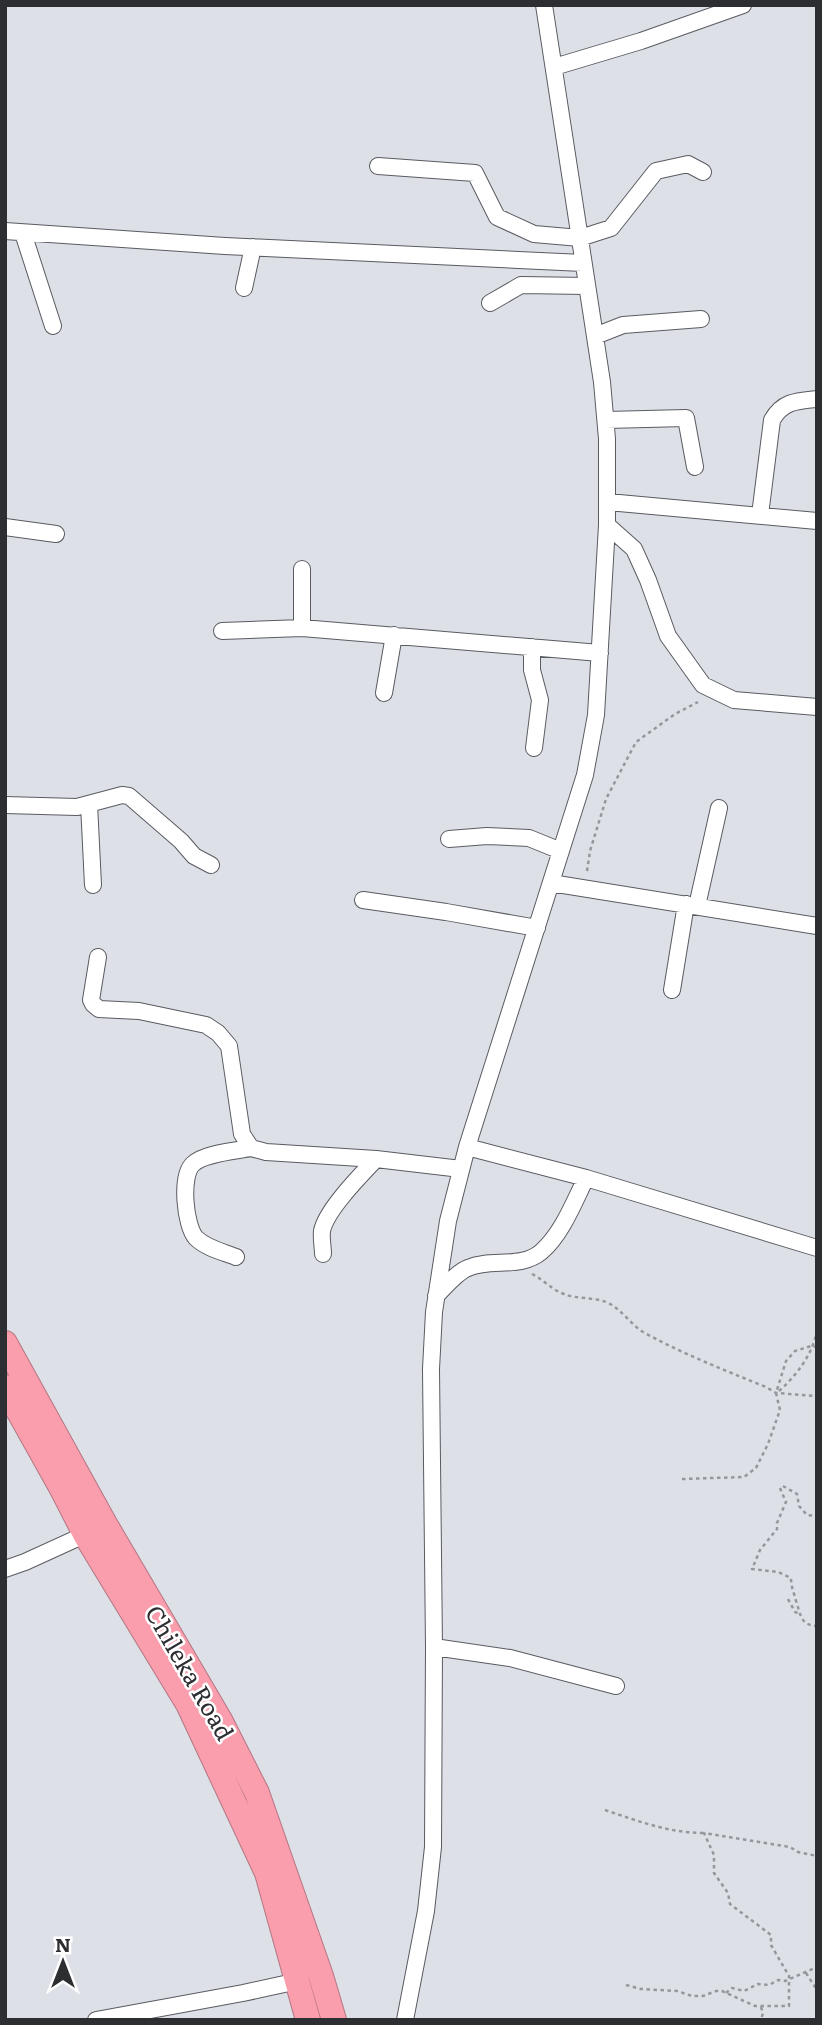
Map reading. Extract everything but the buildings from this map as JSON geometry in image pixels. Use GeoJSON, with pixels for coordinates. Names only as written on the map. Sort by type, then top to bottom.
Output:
{"type":"FeatureCollection","features":[{"type":"Feature","properties":{"kind":"highway","name":"Chileka Road"},"geometry":{"type":"LineString","coordinates":[[5,1343],[95,1530],[188,1704],[267,1872],[308,2020]]}},
{"type":"Feature","properties":{"kind":"highway","name":"Chileka Road"},"geometry":{"type":"LineString","coordinates":[[5,1387],[63,1491],[95,1530],[220,1720],[257,1793],[317,1963],[334,2020]]}},
{"type":"Feature","properties":{"kind":"street"},"geometry":{"type":"LineString","coordinates":[[405,2020],[426,1911],[433,1847],[435,1647],[431,1369],[436,1296],[448,1221],[467,1147],[585,775],[596,715],[608,502],[606,420],[603,382],[544,5]]}},
{"type":"Feature","properties":{"kind":"street"},"geometry":{"type":"LineString","coordinates":[[554,67],[641,41],[743,5]]}},
{"type":"Feature","properties":{"kind":"street"},"geometry":{"type":"LineString","coordinates":[[378,166],[475,173],[497,217],[534,234],[580,238],[611,228],[656,171],[688,163],[702,172]]}},
{"type":"Feature","properties":{"kind":"street"},"geometry":{"type":"LineString","coordinates":[[5,231],[253,247],[583,263]]}},
{"type":"Feature","properties":{"kind":"street"},"geometry":{"type":"LineString","coordinates":[[23,233],[53,326]]}},
{"type":"Feature","properties":{"kind":"street"},"geometry":{"type":"LineString","coordinates":[[244,288],[253,247]]}},
{"type":"Feature","properties":{"kind":"street"},"geometry":{"type":"LineString","coordinates":[[490,303],[521,285],[587,286]]}},
{"type":"Feature","properties":{"kind":"street"},"geometry":{"type":"LineString","coordinates":[[595,336],[623,325],[701,319]]}},
{"type":"Feature","properties":{"kind":"street"},"geometry":{"type":"LineString","coordinates":[[760,516],[772,420],[778,410],[788,404],[817,400]]}},
{"type":"Feature","properties":{"kind":"street"},"geometry":{"type":"LineString","coordinates":[[606,420],[685,418],[695,467]]}},
{"type":"Feature","properties":{"kind":"street"},"geometry":{"type":"LineString","coordinates":[[608,502],[760,516],[815,516]]}},
{"type":"Feature","properties":{"kind":"street"},"geometry":{"type":"LineString","coordinates":[[607,525],[634,550],[668,636],[703,685],[734,699],[817,707]]}},
{"type":"Feature","properties":{"kind":"street"},"geometry":{"type":"LineString","coordinates":[[5,527],[56,534]]}},
{"type":"Feature","properties":{"kind":"street"},"geometry":{"type":"LineString","coordinates":[[299,627],[302,569]]}},
{"type":"Feature","properties":{"kind":"street"},"geometry":{"type":"LineString","coordinates":[[222,631],[299,627],[600,653]]}},
{"type":"Feature","properties":{"kind":"street"},"geometry":{"type":"LineString","coordinates":[[384,693],[394,635]]}},
{"type":"Feature","properties":{"kind":"street"},"geometry":{"type":"LineString","coordinates":[[533,647],[532,670],[540,700],[534,748]]}},
{"type":"Feature","properties":{"kind":"street"},"geometry":{"type":"LineString","coordinates":[[5,805],[77,807],[122,795],[129,796],[181,841],[194,856],[211,865]]}},
{"type":"Feature","properties":{"kind":"street"},"geometry":{"type":"LineString","coordinates":[[89,804],[93,886]]}},
{"type":"Feature","properties":{"kind":"street"},"geometry":{"type":"LineString","coordinates":[[672,990],[719,808]]}},
{"type":"Feature","properties":{"kind":"street"},"geometry":{"type":"LineString","coordinates":[[449,839],[487,836],[529,838],[561,851]]}},
{"type":"Feature","properties":{"kind":"street"},"geometry":{"type":"LineString","coordinates":[[551,883],[817,926]]}},
{"type":"Feature","properties":{"kind":"street"},"geometry":{"type":"LineString","coordinates":[[363,900],[537,928]]}},
{"type":"Feature","properties":{"kind":"street"},"geometry":{"type":"LineString","coordinates":[[98,957],[91,1000],[99,1009],[139,1011],[206,1025],[218,1033],[229,1046],[242,1134],[251,1148]]}},
{"type":"Feature","properties":{"kind":"street"},"geometry":{"type":"LineString","coordinates":[[467,1147],[586,1178],[817,1248]]}},
{"type":"Feature","properties":{"kind":"street"},"geometry":{"type":"LineString","coordinates":[[236,1257],[206,1245],[194,1236],[185,1202],[186,1176],[192,1164],[205,1157],[251,1148],[266,1152],[376,1159],[461,1169]]}},
{"type":"Feature","properties":{"kind":"street"},"geometry":{"type":"LineString","coordinates":[[323,1254],[322,1231],[327,1218],[354,1182],[376,1159]]}},
{"type":"Feature","properties":{"kind":"street"},"geometry":{"type":"LineString","coordinates":[[436,1296],[466,1268],[530,1259],[541,1251],[554,1237],[586,1178]]}},
{"type":"Feature","properties":{"kind":"street"},"geometry":{"type":"LineString","coordinates":[[5,1569],[95,1530]]}},
{"type":"Feature","properties":{"kind":"street"},"geometry":{"type":"LineString","coordinates":[[435,1647],[510,1658],[616,1686]]}},
{"type":"Feature","properties":{"kind":"street"},"geometry":{"type":"LineString","coordinates":[[96,2020],[298,1981]]}},
{"type":"Feature","properties":{"kind":"path"},"geometry":{"type":"LineString","coordinates":[[585,889],[590,851],[606,799],[636,742],[675,714],[698,702]]}},
{"type":"Feature","properties":{"kind":"path"},"geometry":{"type":"LineString","coordinates":[[507,1262],[540,1278],[566,1296],[582,1296],[605,1302],[622,1312],[635,1327],[692,1357],[776,1393],[817,1396]]}},
{"type":"Feature","properties":{"kind":"path"},"geometry":{"type":"LineString","coordinates":[[776,1393],[795,1376],[814,1343],[817,1331]]}},
{"type":"Feature","properties":{"kind":"path"},"geometry":{"type":"LineString","coordinates":[[682,1479],[744,1477],[756,1468],[780,1410],[776,1393],[786,1362],[795,1351],[811,1346],[817,1348]]}},
{"type":"Feature","properties":{"kind":"path"},"geometry":{"type":"LineString","coordinates":[[817,1516],[807,1515],[799,1506],[797,1494],[781,1487],[786,1502],[777,1529],[760,1550],[752,1569],[778,1572],[791,1578],[791,1589],[803,1622],[809,1626],[817,1626]]}},
{"type":"Feature","properties":{"kind":"path"},"geometry":{"type":"LineString","coordinates":[[788,1600],[795,1612],[799,1613]]}},
{"type":"Feature","properties":{"kind":"path"},"geometry":{"type":"LineString","coordinates":[[605,1810],[664,1829],[790,1847],[798,1852],[817,1856]]}},
{"type":"Feature","properties":{"kind":"path"},"geometry":{"type":"LineString","coordinates":[[626,1985],[641,1989],[677,1991],[692,1996],[703,1996],[716,1991],[761,2007],[791,2005],[789,1980],[782,1961],[771,1945],[771,1936],[730,1904],[728,1893],[714,1873],[714,1855],[704,1833]]}},
{"type":"Feature","properties":{"kind":"path"},"geometry":{"type":"LineString","coordinates":[[726,1993],[732,1988],[744,1991],[758,1984],[769,1985],[778,1980],[783,1982],[817,1967]]}},
{"type":"Feature","properties":{"kind":"path"},"geometry":{"type":"LineString","coordinates":[[806,1973],[817,1990]]}},
{"type":"Feature","properties":{"kind":"path"},"geometry":{"type":"LineString","coordinates":[[761,2007],[761,2020]]}}]}
